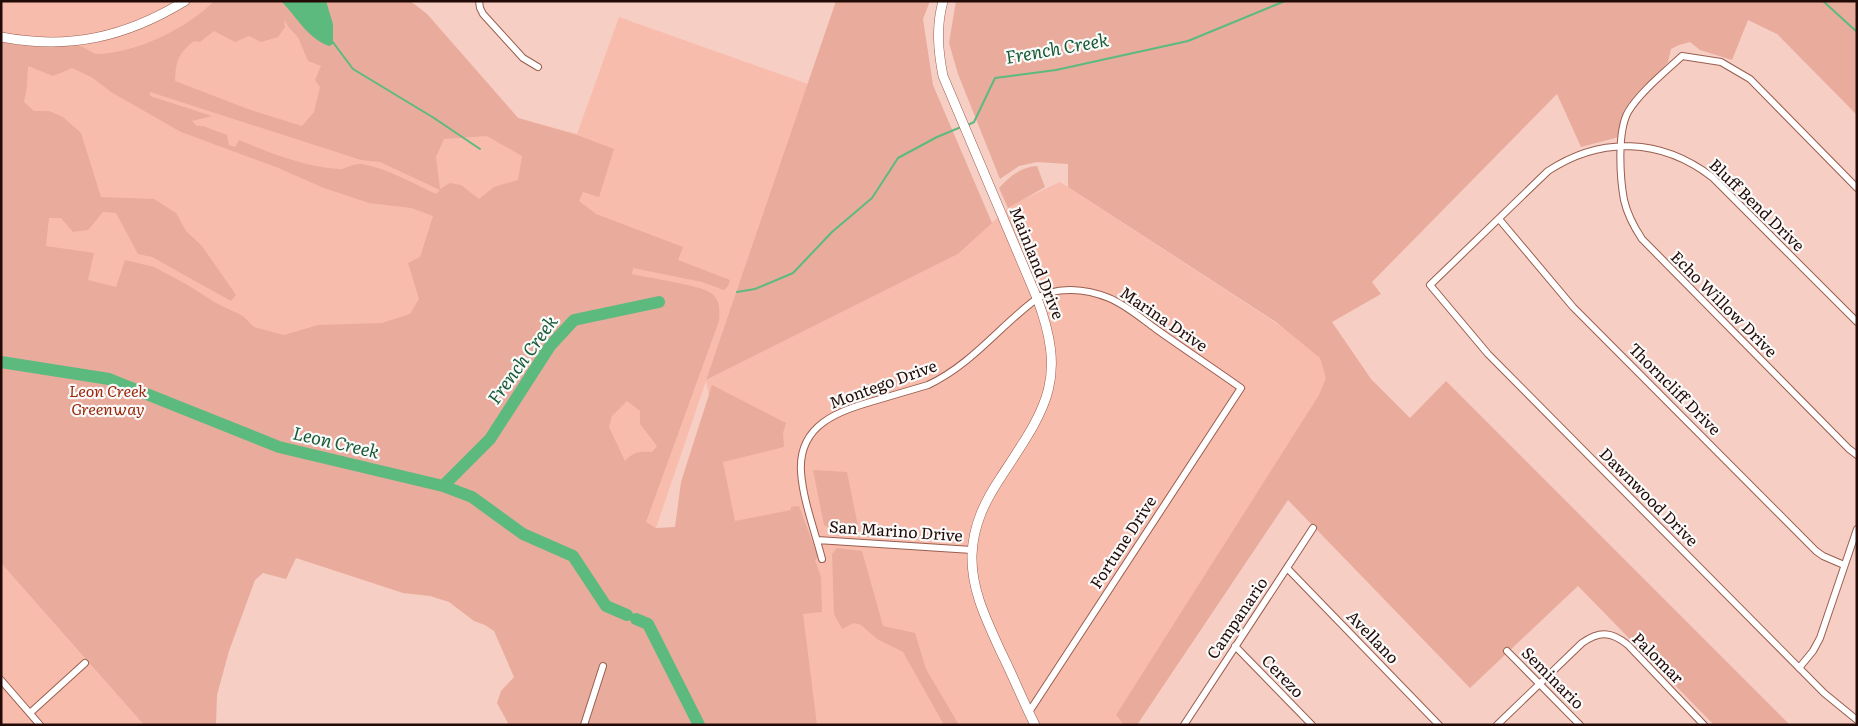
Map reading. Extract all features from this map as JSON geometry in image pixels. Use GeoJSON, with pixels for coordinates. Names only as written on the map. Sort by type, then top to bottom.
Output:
{"type":"FeatureCollection","features":[{"type":"Feature","properties":{"kind":"main road"},"geometry":{"type":"LineString","coordinates":[[1,37],[42,43],[78,41],[142,25],[185,1]]}},
{"type":"Feature","properties":{"kind":"main road","name":"Mainland Drive"},"geometry":{"type":"LineString","coordinates":[[943,1],[939,21],[938,48],[943,76],[1037,298],[1046,324],[1051,349],[1052,363],[1049,390],[1045,402],[1033,427],[984,505],[972,550],[973,571],[978,598],[1035,725]]}},
{"type":"Feature","properties":{"kind":"street"},"geometry":{"type":"LineString","coordinates":[[479,1],[483,14],[522,58],[538,67]]}},
{"type":"Feature","properties":{"kind":"street","name":"Echo Willow Drive"},"geometry":{"type":"LineString","coordinates":[[1857,188],[1750,78],[1721,62],[1682,56],[1636,101],[1623,124],[1621,146],[1625,201],[1632,222],[1642,239],[1835,435],[1857,454]]}},
{"type":"Feature","properties":{"kind":"street","name":"Bluff Bend Drive"},"geometry":{"type":"LineString","coordinates":[[1430,285],[1548,171],[1562,161],[1599,148],[1621,146],[1652,148],[1690,162],[1712,177],[1857,322]]}},
{"type":"Feature","properties":{"kind":"street","name":"Thorncliff Drive"},"geometry":{"type":"LineString","coordinates":[[1499,219],[1573,306],[1809,544],[1823,556],[1844,565]]}},
{"type":"Feature","properties":{"kind":"street","name":"Dawnwood Drive"},"geometry":{"type":"LineString","coordinates":[[1430,285],[1488,354],[1799,668],[1835,703],[1857,720]]}},
{"type":"Feature","properties":{"kind":"street","name":"Marina Drive"},"geometry":{"type":"LineString","coordinates":[[1037,298],[1054,292],[1073,290],[1084,291],[1110,299],[1241,388]]}},
{"type":"Feature","properties":{"kind":"street","name":"Montego Drive"},"geometry":{"type":"LineString","coordinates":[[817,540],[801,472],[802,458],[809,438],[817,427],[840,412],[928,385],[941,379],[968,359],[1037,298]]}},
{"type":"Feature","properties":{"kind":"street","name":"Fortune Drive"},"geometry":{"type":"LineString","coordinates":[[1029,712],[1241,388]]}},
{"type":"Feature","properties":{"kind":"street","name":"Campanario"},"geometry":{"type":"LineString","coordinates":[[1184,725],[1313,528]]}},
{"type":"Feature","properties":{"kind":"street"},"geometry":{"type":"LineString","coordinates":[[1799,668],[1813,651],[1820,638],[1857,528]]}},
{"type":"Feature","properties":{"kind":"street"},"geometry":{"type":"LineString","coordinates":[[817,540],[822,558]]}},
{"type":"Feature","properties":{"kind":"street","name":"San Marino Drive"},"geometry":{"type":"LineString","coordinates":[[817,540],[972,550]]}},
{"type":"Feature","properties":{"kind":"street","name":"Avellano"},"geometry":{"type":"LineString","coordinates":[[1287,568],[1439,725]]}},
{"type":"Feature","properties":{"kind":"street","name":"Palomar"},"geometry":{"type":"LineString","coordinates":[[1497,725],[1582,643],[1592,636],[1604,634],[1622,640],[1704,725]]}},
{"type":"Feature","properties":{"kind":"street","name":"Cerezo"},"geometry":{"type":"LineString","coordinates":[[1235,646],[1312,725]]}},
{"type":"Feature","properties":{"kind":"street","name":"Seminario"},"geometry":{"type":"LineString","coordinates":[[1506,651],[1580,725]]}},
{"type":"Feature","properties":{"kind":"street"},"geometry":{"type":"LineString","coordinates":[[30,713],[85,663]]}},
{"type":"Feature","properties":{"kind":"street"},"geometry":{"type":"LineString","coordinates":[[584,725],[603,666]]}},
{"type":"Feature","properties":{"kind":"street"},"geometry":{"type":"LineString","coordinates":[[1,680],[40,725]]}},
{"type":"Feature","properties":{"kind":"shaded area"},"geometry":{"type":"Polygon","coordinates":[[[1,1],[410,1],[427,14],[518,118],[577,134],[619,17],[808,84],[706,380],[958,254],[1011,205],[1060,182],[1345,368],[1116,715],[1124,725],[783,725],[757,634],[706,381],[656,528],[499,443],[1,253],[1,1]]]}},
{"type":"Feature","properties":{"kind":"shaded area"},"geometry":{"type":"Polygon","coordinates":[[[281,1],[326,1],[333,24],[333,44],[329,46],[314,38],[281,1]]]}},
{"type":"Feature","properties":{"kind":"shaded area"},"geometry":{"type":"Polygon","coordinates":[[[1,563],[144,725],[1,725],[1,563]]]}},
{"type":"Feature","properties":{"kind":"green space","name":"Leon Creek Greenway"},"geometry":{"type":"Polygon","coordinates":[[[214,1],[410,1],[427,14],[518,118],[577,135],[614,149],[599,197],[583,192],[579,201],[596,214],[683,247],[678,260],[730,280],[724,290],[702,282],[633,268],[632,274],[705,290],[716,298],[719,309],[719,321],[646,522],[656,528],[675,527],[681,482],[712,385],[786,423],[783,433],[784,447],[723,462],[735,521],[791,510],[791,507],[799,506],[818,557],[815,560],[821,577],[822,612],[803,614],[817,725],[509,725],[497,703],[501,691],[514,677],[494,631],[474,621],[449,602],[430,596],[403,593],[296,558],[286,579],[263,573],[255,580],[229,651],[217,695],[216,725],[144,725],[1,563],[1,41],[38,47],[77,45],[95,54],[113,53],[145,44],[160,37],[190,21],[214,1]],[[284,19],[285,27],[278,37],[261,42],[249,36],[235,42],[214,31],[200,42],[194,41],[184,50],[177,63],[175,81],[248,109],[302,126],[314,112],[320,87],[315,80],[321,66],[308,61],[298,37],[289,28],[284,19]],[[28,66],[24,102],[34,111],[49,111],[63,117],[81,133],[101,197],[154,199],[176,213],[186,231],[202,246],[236,295],[231,301],[152,257],[138,254],[116,213],[103,212],[88,230],[73,232],[61,218],[49,218],[46,246],[94,253],[88,280],[116,287],[125,260],[154,267],[216,303],[243,316],[254,327],[284,335],[318,325],[382,323],[410,314],[419,299],[408,263],[420,257],[433,216],[411,208],[369,203],[324,188],[276,167],[181,132],[111,92],[93,78],[72,68],[53,76],[28,66]],[[150,92],[150,96],[212,116],[192,121],[197,126],[203,126],[227,135],[229,145],[235,147],[239,140],[288,159],[326,168],[342,169],[358,164],[371,166],[399,176],[436,194],[440,190],[380,162],[361,160],[150,92]],[[487,136],[444,139],[436,157],[440,189],[450,183],[461,185],[479,199],[494,187],[518,180],[522,156],[487,136]],[[627,401],[612,416],[609,427],[625,461],[637,453],[652,452],[657,446],[640,424],[640,411],[627,401]]]}},
{"type":"Feature","properties":{"kind":"green space"},"geometry":{"type":"Polygon","coordinates":[[[836,1],[930,1],[923,19],[933,85],[992,223],[958,254],[706,380],[836,1]]]}},
{"type":"Feature","properties":{"kind":"green space"},"geometry":{"type":"Polygon","coordinates":[[[956,1],[1857,1],[1857,115],[1777,34],[1748,20],[1732,60],[1700,50],[1690,42],[1679,45],[1671,49],[1668,62],[1624,110],[1619,137],[1581,147],[1557,94],[1372,282],[1381,294],[1332,322],[1371,379],[1410,418],[1446,381],[1790,725],[1714,725],[1578,586],[1470,688],[1288,500],[1137,725],[1124,725],[1116,715],[1319,395],[1326,378],[1320,358],[1276,322],[1068,187],[1068,164],[1037,162],[1019,166],[1000,179],[958,74],[949,43],[956,1]]]}},
{"type":"Feature","properties":{"kind":"green space"},"geometry":{"type":"Polygon","coordinates":[[[1037,166],[1045,187],[1008,208],[999,188],[1016,173],[1026,168],[1037,166]]]}},
{"type":"Feature","properties":{"kind":"green space"},"geometry":{"type":"Polygon","coordinates":[[[813,470],[847,472],[859,531],[832,530],[824,525],[813,470]]]}},
{"type":"Feature","properties":{"kind":"green space"},"geometry":{"type":"Polygon","coordinates":[[[837,548],[862,551],[883,626],[915,633],[926,669],[959,725],[944,725],[903,652],[877,639],[861,625],[854,623],[842,629],[834,614],[832,554],[837,548]]]}},
{"type":"Feature","properties":{"kind":"waterway","name":"French Creek"},"geometry":{"type":"LineString","coordinates":[[968,125],[974,122],[995,78],[1056,70],[1188,41],[1285,1]]}},
{"type":"Feature","properties":{"kind":"waterway","name":"French Creek"},"geometry":{"type":"LineString","coordinates":[[1823,1],[1857,32]]}},
{"type":"Feature","properties":{"kind":"waterway"},"geometry":{"type":"LineString","coordinates":[[332,41],[353,69],[434,118],[480,149]]}},
{"type":"Feature","properties":{"kind":"waterway","name":"French Creek"},"geometry":{"type":"LineString","coordinates":[[737,292],[755,289],[793,273],[832,232],[872,198],[898,158],[937,137],[961,127]]}},
{"type":"Feature","properties":{"kind":"waterway","name":"French Creek"},"geometry":{"type":"LineString","coordinates":[[443,486],[490,439],[550,346],[574,320],[659,302]]}},
{"type":"Feature","properties":{"kind":"waterway","name":"Leon Creek"},"geometry":{"type":"LineString","coordinates":[[1,362],[109,379],[279,447],[443,486],[472,497],[523,534],[573,556],[606,606],[627,615]]}},
{"type":"Feature","properties":{"kind":"waterway","name":"Leon Creek"},"geometry":{"type":"LineString","coordinates":[[636,619],[648,624],[699,725]]}}]}
